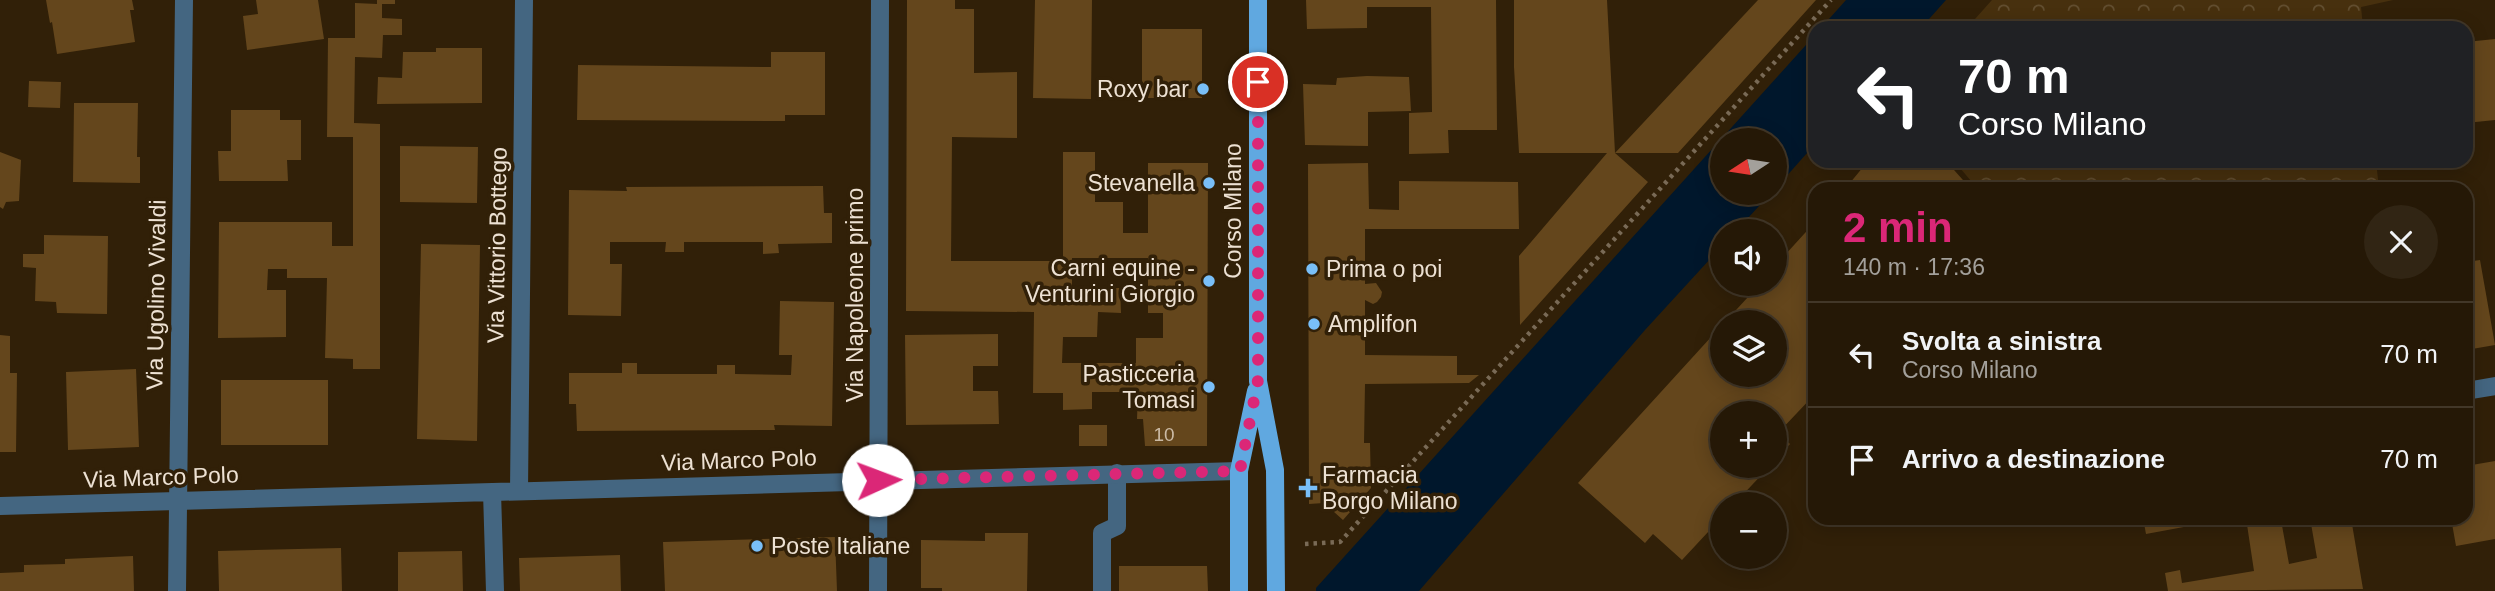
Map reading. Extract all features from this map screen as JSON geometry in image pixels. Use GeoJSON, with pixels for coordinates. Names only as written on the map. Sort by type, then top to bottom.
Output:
{"type":"FeatureCollection","features":[{"type":"Feature","properties":{"kind":"main road","name":"Corso Milano"},"geometry":{"type":"LineString","coordinates":[[1258,0],[1258,380],[1275,470],[1276,591]]}},
{"type":"Feature","properties":{"kind":"main road","name":"Corso Milano"},"geometry":{"type":"LineString","coordinates":[[1239,591],[1240,471],[1258,380]]}},
{"type":"Feature","properties":{"kind":"street","name":"Via Ugolino Vivaldi"},"geometry":{"type":"LineString","coordinates":[[177,591],[184,0]]}},
{"type":"Feature","properties":{"kind":"street","name":"Via Vittorio Bottego"},"geometry":{"type":"LineString","coordinates":[[519,491],[524,0]]}},
{"type":"Feature","properties":{"kind":"street","name":"Via Napoleone primo"},"geometry":{"type":"LineString","coordinates":[[878,591],[880,0]]}},
{"type":"Feature","properties":{"kind":"street"},"geometry":{"type":"LineString","coordinates":[[2473,390],[2495,386]]}},
{"type":"Feature","properties":{"kind":"street","name":"Via Marco Polo"},"geometry":{"type":"LineString","coordinates":[[0,506],[1240,471]]}},
{"type":"Feature","properties":{"kind":"street"},"geometry":{"type":"LineString","coordinates":[[1102,591],[1102,533],[1117,526],[1117,473]]}},
{"type":"Feature","properties":{"kind":"street"},"geometry":{"type":"LineString","coordinates":[[492,492],[495,591]]}},
{"type":"Feature","properties":{"kind":"path"},"geometry":{"type":"LineString","coordinates":[[1812,21],[1831,0]]}},
{"type":"Feature","properties":{"kind":"path"},"geometry":{"type":"LineString","coordinates":[[1305,544],[1340,542],[1808,25]]}},
{"type":"Feature","properties":{"kind":"green space"},"geometry":{"type":"Polygon","coordinates":[[[1992,0],[2393,0],[2361,7],[2362,21],[1973,21],[1992,0]]]}},
{"type":"Feature","properties":{"kind":"green space"},"geometry":{"type":"Polygon","coordinates":[[[1960,168],[2377,168],[2378,182],[1972,182],[1960,168]]]}},
{"type":"Feature","properties":{"kind":"water"},"geometry":{"type":"Polygon","coordinates":[[[1846,0],[1946,0],[1927,21],[1827,21],[1846,0]]]}},
{"type":"Feature","properties":{"kind":"water"},"geometry":{"type":"Polygon","coordinates":[[[1808,43],[1808,152],[1787,176],[1787,128],[1731,128],[1808,43]]]}},
{"type":"Feature","properties":{"kind":"water"},"geometry":{"type":"Polygon","coordinates":[[[1710,151],[1710,205],[1760,205],[1747,219],[1710,219],[1710,259],[1645,330],[1419,591],[1316,591],[1710,151]]]}},
{"type":"Feature","properties":{"kind":"building"},"geometry":{"type":"Polygon","coordinates":[[[46,0],[132,0],[134,10],[130,10],[135,42],[57,54],[46,0]]]}},
{"type":"Feature","properties":{"kind":"building"},"geometry":{"type":"Polygon","coordinates":[[[256,0],[318,0],[324,39],[247,50],[243,16],[258,14],[256,0]]]}},
{"type":"Feature","properties":{"kind":"building"},"geometry":{"type":"Polygon","coordinates":[[[377,0],[395,0],[395,4],[382,4],[382,18],[402,19],[402,35],[383,35],[382,58],[355,57],[354,123],[380,124],[380,369],[353,369],[353,359],[325,358],[327,278],[287,278],[287,269],[268,269],[267,290],[286,290],[286,337],[218,338],[219,222],[332,222],[332,246],[353,246],[353,137],[327,137],[328,38],[355,38],[355,3],[377,4],[377,0]]]}},
{"type":"Feature","properties":{"kind":"building"},"geometry":{"type":"Polygon","coordinates":[[[907,0],[955,0],[955,9],[974,9],[974,73],[1017,72],[1017,138],[952,137],[951,261],[1063,261],[1063,152],[1095,152],[1095,202],[1123,202],[1123,233],[1148,233],[1148,163],[1208,163],[1207,446],[1145,446],[1143,419],[1137,419],[1138,392],[1092,392],[1092,409],[1063,410],[1063,393],[1033,393],[1034,312],[906,311],[907,0]],[[1072,258],[1072,289],[1120,288],[1121,313],[1098,312],[1097,337],[1063,337],[1062,363],[1136,363],[1136,338],[1163,338],[1163,313],[1148,313],[1148,258],[1072,258]]]}},
{"type":"Feature","properties":{"kind":"building"},"geometry":{"type":"Polygon","coordinates":[[[1035,0],[1092,0],[1091,99],[1033,98],[1035,0]]]}},
{"type":"Feature","properties":{"kind":"building"},"geometry":{"type":"Polygon","coordinates":[[[1306,0],[1496,0],[1497,130],[1448,130],[1449,153],[1409,154],[1409,113],[1432,112],[1431,7],[1367,7],[1367,28],[1307,29],[1306,0]]]}},
{"type":"Feature","properties":{"kind":"building"},"geometry":{"type":"Polygon","coordinates":[[[1514,0],[1607,0],[1615,153],[1648,182],[1520,325],[1519,256],[1607,153],[1519,153],[1514,67],[1514,0]]]}},
{"type":"Feature","properties":{"kind":"building"},"geometry":{"type":"Polygon","coordinates":[[[1758,0],[1816,0],[1678,153],[1615,153],[1758,0]]]}},
{"type":"Feature","properties":{"kind":"building"},"geometry":{"type":"Polygon","coordinates":[[[1142,29],[1202,29],[1202,98],[1142,98],[1142,29]]]}},
{"type":"Feature","properties":{"kind":"building"},"geometry":{"type":"Polygon","coordinates":[[[2495,39],[2495,120],[2473,122],[2473,41],[2495,39]]]}},
{"type":"Feature","properties":{"kind":"building"},"geometry":{"type":"Polygon","coordinates":[[[436,48],[482,48],[482,103],[377,104],[378,77],[402,78],[403,52],[436,52],[436,48]]]}},
{"type":"Feature","properties":{"kind":"building"},"geometry":{"type":"Polygon","coordinates":[[[771,52],[825,52],[825,115],[785,115],[785,121],[577,120],[578,65],[771,67],[771,52]]]}},
{"type":"Feature","properties":{"kind":"building"},"geometry":{"type":"Polygon","coordinates":[[[1409,77],[1411,111],[1368,112],[1368,146],[1305,145],[1303,84],[1336,85],[1337,78],[1409,77]]]}},
{"type":"Feature","properties":{"kind":"building"},"geometry":{"type":"Polygon","coordinates":[[[29,81],[61,82],[60,108],[28,107],[29,81]]]}},
{"type":"Feature","properties":{"kind":"building"},"geometry":{"type":"Polygon","coordinates":[[[74,103],[138,103],[137,157],[140,157],[140,183],[73,182],[74,103]]]}},
{"type":"Feature","properties":{"kind":"building"},"geometry":{"type":"Polygon","coordinates":[[[231,110],[280,110],[280,120],[301,120],[301,160],[287,160],[288,181],[219,181],[218,151],[231,151],[231,110]]]}},
{"type":"Feature","properties":{"kind":"building"},"geometry":{"type":"Polygon","coordinates":[[[400,146],[478,147],[477,203],[400,202],[400,146]]]}},
{"type":"Feature","properties":{"kind":"building"},"geometry":{"type":"Polygon","coordinates":[[[0,152],[21,160],[19,201],[6,202],[3,209],[0,207],[0,152]]]}},
{"type":"Feature","properties":{"kind":"building"},"geometry":{"type":"Polygon","coordinates":[[[1368,163],[1369,209],[1399,210],[1399,181],[1518,182],[1519,229],[1365,229],[1365,284],[1376,283],[1382,292],[1381,297],[1373,304],[1365,300],[1365,355],[1457,356],[1457,375],[1479,375],[1469,383],[1365,384],[1364,443],[1370,443],[1371,488],[1343,520],[1324,503],[1309,504],[1308,164],[1368,163]]]}},
{"type":"Feature","properties":{"kind":"building"},"geometry":{"type":"Polygon","coordinates":[[[1862,168],[1952,168],[1965,182],[1851,182],[1862,168]]]}},
{"type":"Feature","properties":{"kind":"building"},"geometry":{"type":"Polygon","coordinates":[[[823,186],[824,213],[832,213],[832,243],[778,244],[779,253],[763,254],[763,242],[684,242],[684,252],[665,252],[666,242],[610,242],[610,264],[622,264],[621,316],[568,315],[569,190],[627,191],[626,187],[823,186]]]}},
{"type":"Feature","properties":{"kind":"building"},"geometry":{"type":"Polygon","coordinates":[[[1808,230],[1808,401],[1787,424],[1787,401],[1710,401],[1710,478],[1759,478],[1745,492],[1710,492],[1710,530],[1682,560],[1653,534],[1645,543],[1578,483],[1710,338],[1710,387],[1787,387],[1787,310],[1736,310],[1749,296],[1787,296],[1787,253],[1808,230]]]}},
{"type":"Feature","properties":{"kind":"building"},"geometry":{"type":"Polygon","coordinates":[[[44,235],[108,236],[107,314],[57,313],[56,302],[35,301],[36,268],[23,267],[23,254],[44,254],[44,235]]]}},
{"type":"Feature","properties":{"kind":"building"},"geometry":{"type":"Polygon","coordinates":[[[421,244],[480,245],[477,441],[417,439],[421,244]]]}},
{"type":"Feature","properties":{"kind":"building"},"geometry":{"type":"Polygon","coordinates":[[[2480,260],[2495,345],[2473,349],[2473,261],[2480,260]]]}},
{"type":"Feature","properties":{"kind":"building"},"geometry":{"type":"Polygon","coordinates":[[[780,301],[834,302],[832,426],[774,425],[775,430],[577,431],[576,404],[569,404],[569,373],[622,373],[622,363],[637,363],[637,374],[717,374],[717,365],[735,365],[735,374],[791,375],[792,355],[779,355],[780,301]]]}},
{"type":"Feature","properties":{"kind":"building"},"geometry":{"type":"Polygon","coordinates":[[[998,334],[998,366],[973,366],[973,391],[998,391],[999,424],[906,425],[905,335],[998,334]]]}},
{"type":"Feature","properties":{"kind":"building"},"geometry":{"type":"Polygon","coordinates":[[[0,335],[10,336],[10,373],[17,373],[16,452],[0,452],[0,335]]]}},
{"type":"Feature","properties":{"kind":"building"},"geometry":{"type":"Polygon","coordinates":[[[136,369],[139,447],[68,450],[66,372],[136,369]]]}},
{"type":"Feature","properties":{"kind":"building"},"geometry":{"type":"Polygon","coordinates":[[[221,380],[328,380],[328,445],[221,445],[221,380]]]}},
{"type":"Feature","properties":{"kind":"building"},"geometry":{"type":"Polygon","coordinates":[[[1079,425],[1107,425],[1107,446],[1079,446],[1079,425]]]}},
{"type":"Feature","properties":{"kind":"building"},"geometry":{"type":"Polygon","coordinates":[[[2495,461],[2495,539],[2456,546],[2452,525],[2473,525],[2473,465],[2495,461]]]}},
{"type":"Feature","properties":{"kind":"building"},"geometry":{"type":"Polygon","coordinates":[[[2144,525],[2195,525],[2146,534],[2144,525]]]}},
{"type":"Feature","properties":{"kind":"building"},"geometry":{"type":"Polygon","coordinates":[[[2247,525],[2282,525],[2289,564],[2317,558],[2311,525],[2352,525],[2363,589],[2168,591],[2165,573],[2180,570],[2182,583],[2254,571],[2247,525]]]}},
{"type":"Feature","properties":{"kind":"building"},"geometry":{"type":"Polygon","coordinates":[[[985,533],[1028,533],[1027,591],[942,591],[942,588],[921,588],[921,540],[985,541],[985,533]]]}},
{"type":"Feature","properties":{"kind":"building"},"geometry":{"type":"Polygon","coordinates":[[[835,537],[837,591],[665,591],[663,542],[835,537]]]}},
{"type":"Feature","properties":{"kind":"building"},"geometry":{"type":"Polygon","coordinates":[[[341,548],[342,591],[219,591],[218,551],[341,548]]]}},
{"type":"Feature","properties":{"kind":"building"},"geometry":{"type":"Polygon","coordinates":[[[462,551],[463,591],[398,591],[398,552],[462,551]]]}},
{"type":"Feature","properties":{"kind":"building"},"geometry":{"type":"Polygon","coordinates":[[[620,555],[621,591],[520,591],[519,558],[620,555]]]}},
{"type":"Feature","properties":{"kind":"building"},"geometry":{"type":"Polygon","coordinates":[[[133,556],[134,591],[0,591],[0,573],[24,572],[24,565],[65,564],[65,559],[133,556]]]}},
{"type":"Feature","properties":{"kind":"building"},"geometry":{"type":"Polygon","coordinates":[[[1119,566],[1207,566],[1208,591],[1119,591],[1119,566]]]}},
{"type":"Feature","properties":{"kind":"place","name":"Roxy bar"},"geometry":{"type":"Point","coordinates":[1203,89]}},
{"type":"Feature","properties":{"kind":"place","name":"Stevanella"},"geometry":{"type":"Point","coordinates":[1209,183]}},
{"type":"Feature","properties":{"kind":"place","name":"Prima o poi"},"geometry":{"type":"Point","coordinates":[1312,269]}},
{"type":"Feature","properties":{"kind":"place","name":"Carni equine - Venturini Giorgio"},"geometry":{"type":"Point","coordinates":[1209,281]}},
{"type":"Feature","properties":{"kind":"place","name":"Amplifon"},"geometry":{"type":"Point","coordinates":[1314,324]}},
{"type":"Feature","properties":{"kind":"place","name":"Pasticceria Tomasi"},"geometry":{"type":"Point","coordinates":[1209,387]}},
{"type":"Feature","properties":{"kind":"place","name":"Farmacia Borgo Milano"},"geometry":{"type":"Point","coordinates":[1308,488]}},
{"type":"Feature","properties":{"kind":"place","name":"Poste Italiane"},"geometry":{"type":"Point","coordinates":[757,546]}},
{"type":"Feature","properties":{"kind":"route"},"geometry":{"type":"LineString","coordinates":[[878,480],[1240,471],[1258,380],[1258,82]]}}]}
